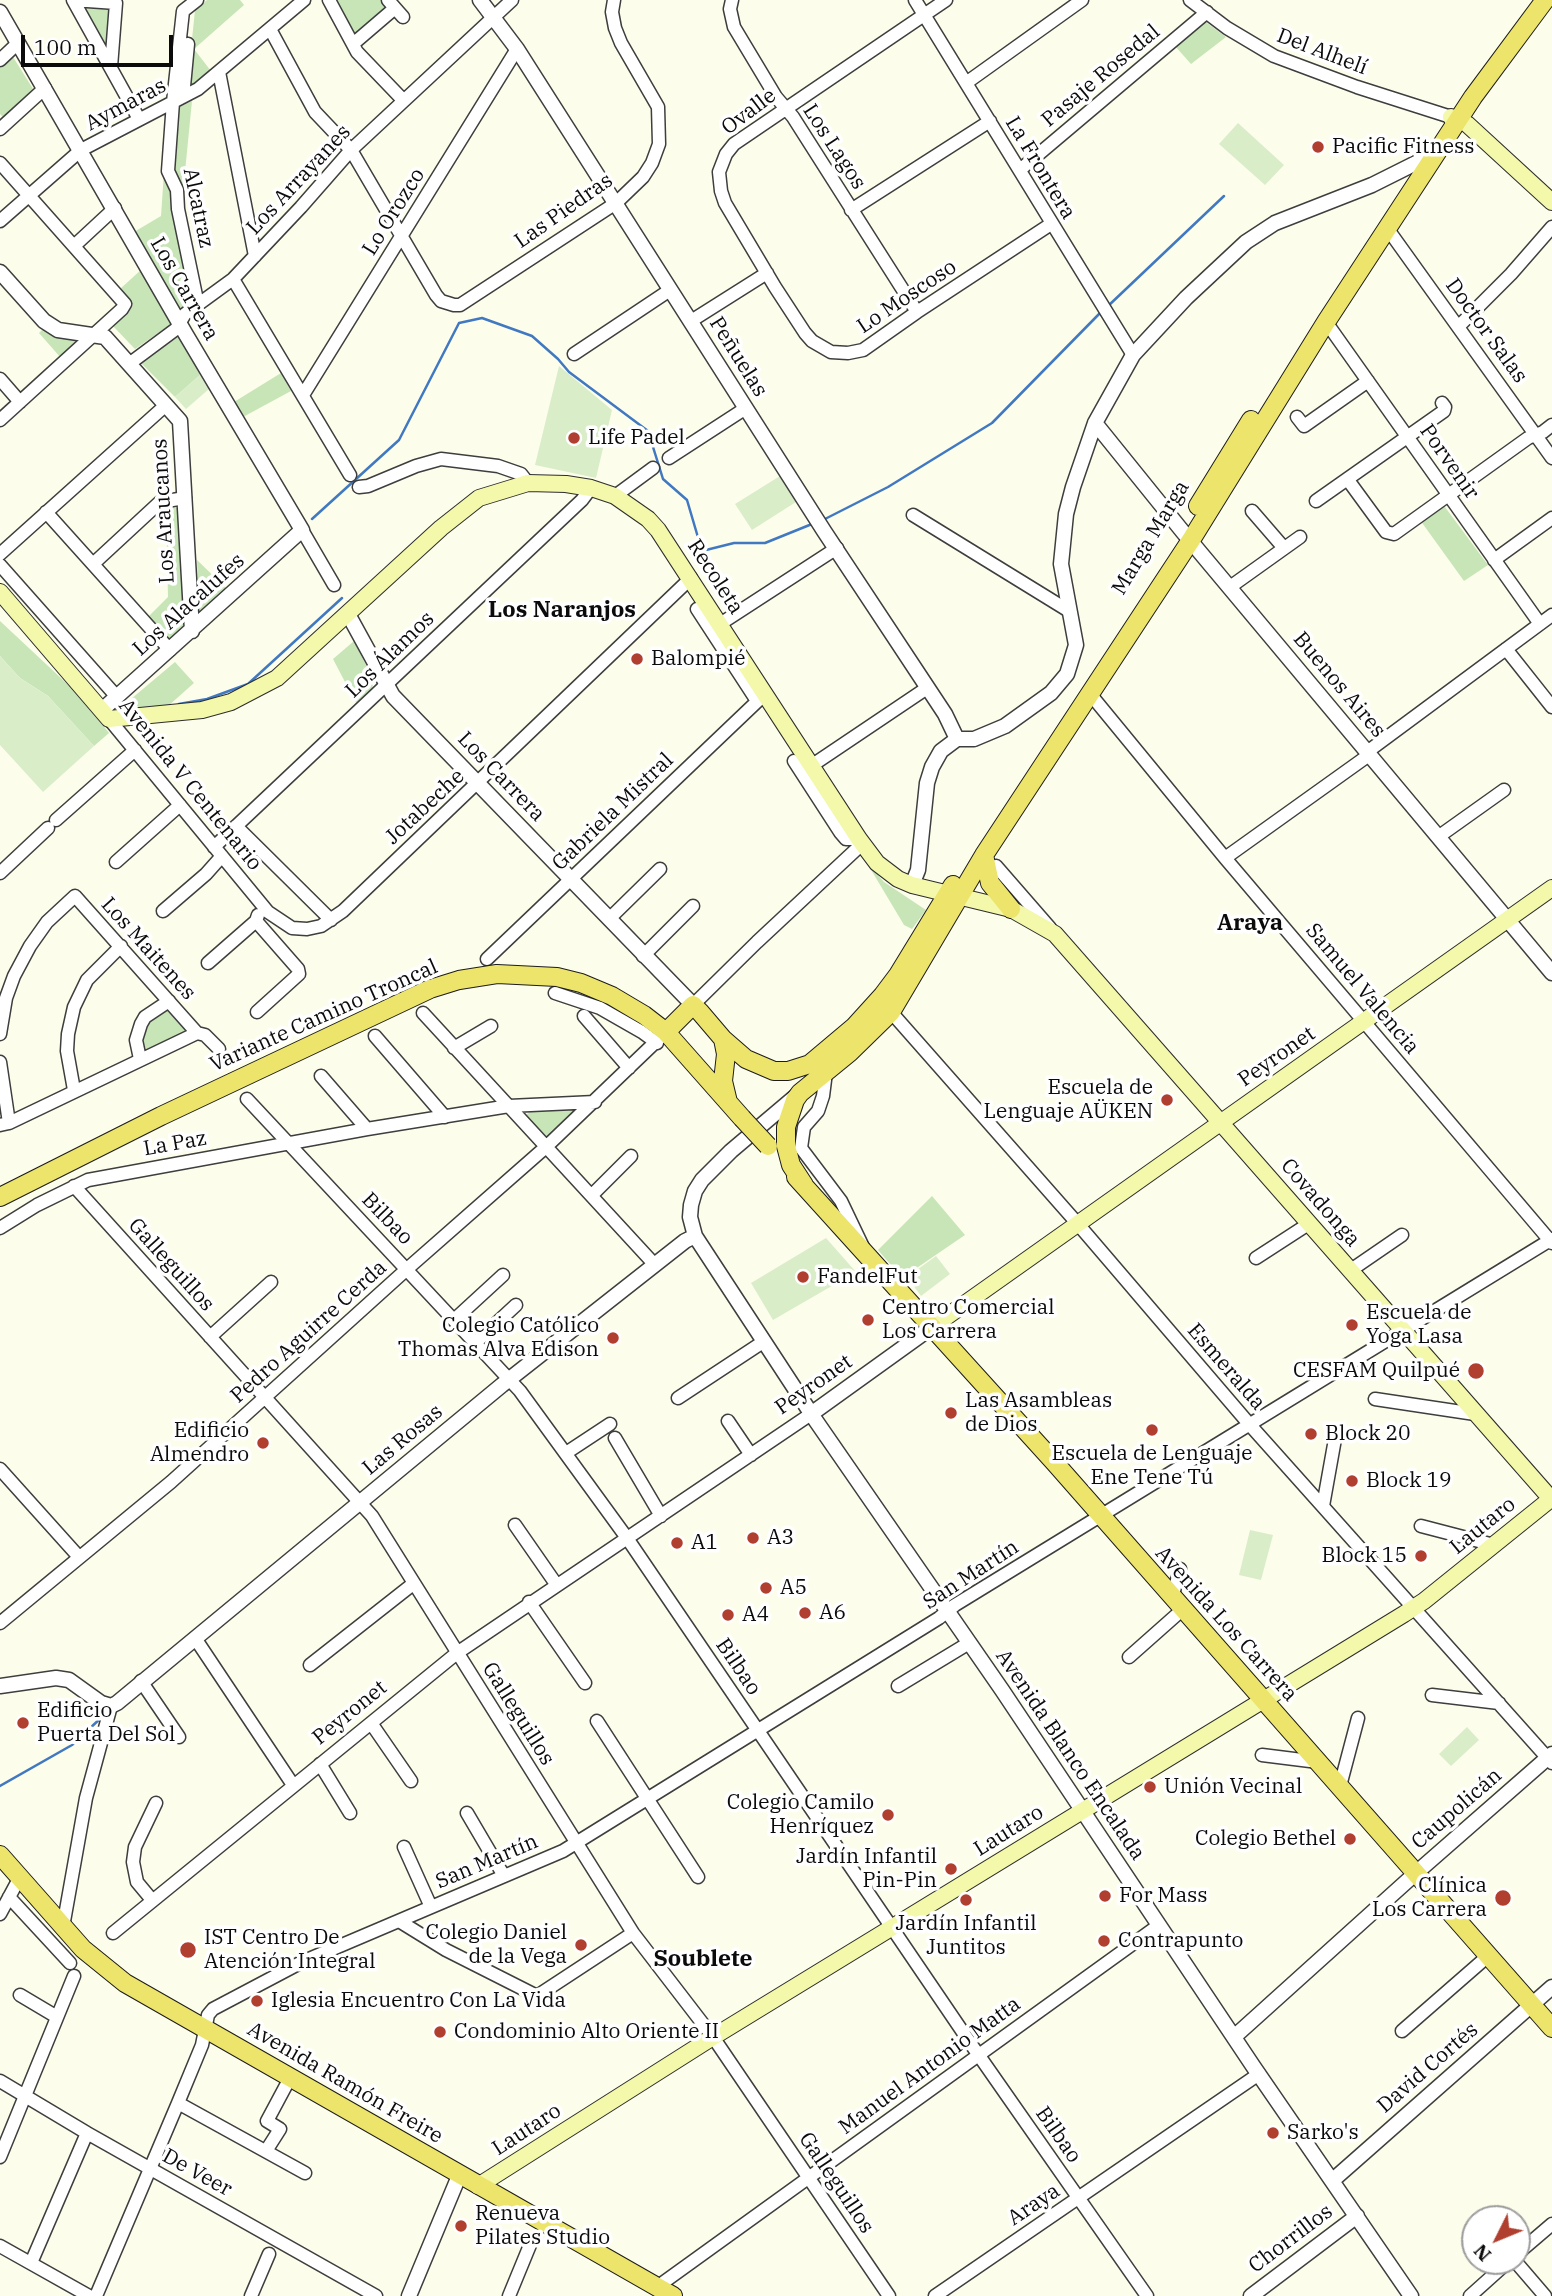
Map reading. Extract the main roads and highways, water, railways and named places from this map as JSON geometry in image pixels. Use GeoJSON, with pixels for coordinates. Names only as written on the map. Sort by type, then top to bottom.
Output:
{"type":"FeatureCollection","features":[{"type":"Feature","properties":{"kind":"main road","name":"Marga Marga"},"geometry":{"type":"LineString","coordinates":[[723,1039],[737,1053],[764,1068],[788,1072],[803,1068],[854,1027],[896,981],[1387,228],[1454,118],[1536,0]]}},
{"type":"Feature","properties":{"kind":"main road","name":"Marga Marga"},"geometry":{"type":"LineString","coordinates":[[804,1185],[791,1165],[785,1137],[790,1109],[800,1093],[827,1072],[891,1012],[953,896],[990,860],[1091,695],[1187,536],[1224,461],[1422,160],[1545,0]]}},
{"type":"Feature","properties":{"kind":"main road"},"geometry":{"type":"LineString","coordinates":[[1454,118],[1478,133],[1552,202]]}},
{"type":"Feature","properties":{"kind":"main road","name":"Recoleta"},"geometry":{"type":"LineString","coordinates":[[106,715],[202,710],[231,702],[253,692],[292,666],[441,528],[479,498],[528,483],[591,488],[615,496],[648,519],[658,530],[720,624],[761,697],[877,863],[898,879],[953,896]]}},
{"type":"Feature","properties":{"kind":"main road","name":"Avenida V Centenario"},"geometry":{"type":"LineString","coordinates":[[0,592],[106,715]]}},
{"type":"Feature","properties":{"kind":"main road","name":"Avenida V Centenario"},"geometry":{"type":"LineString","coordinates":[[0,607],[86,691]]}},
{"type":"Feature","properties":{"kind":"main road"},"geometry":{"type":"LineString","coordinates":[[990,860],[990,883],[1011,909]]}},
{"type":"Feature","properties":{"kind":"main road","name":"Peyronet"},"geometry":{"type":"LineString","coordinates":[[932,1327],[1552,888]]}},
{"type":"Feature","properties":{"kind":"main road","name":"Covadonga"},"geometry":{"type":"LineString","coordinates":[[953,896],[1011,909],[1055,934],[1552,1499]]}},
{"type":"Feature","properties":{"kind":"main road","name":"Variante Camino Troncal"},"geometry":{"type":"LineString","coordinates":[[4,1194],[161,1116],[430,989],[459,980],[513,973],[557,977],[580,983],[612,996],[644,1015],[662,1038],[728,1102]]}},
{"type":"Feature","properties":{"kind":"main road"},"geometry":{"type":"LineString","coordinates":[[662,1038],[693,1005],[723,1039],[726,1054],[723,1081],[728,1102]]}},
{"type":"Feature","properties":{"kind":"main road","name":"Avenida Los Carrera"},"geometry":{"type":"LineString","coordinates":[[728,1102],[1101,1516],[1552,2028]]}},
{"type":"Feature","properties":{"kind":"main road","name":"Lautaro"},"geometry":{"type":"LineString","coordinates":[[478,2186],[713,2037],[1415,1607],[1552,1499]]}},
{"type":"Feature","properties":{"kind":"main road","name":"Avenida Ramón Freire"},"geometry":{"type":"LineString","coordinates":[[0,1855],[83,1950],[125,1983],[673,2296]]}},
{"type":"Feature","properties":{"kind":"waterway"},"geometry":{"type":"LineString","coordinates":[[1107,307],[1224,196]]}},
{"type":"Feature","properties":{"kind":"waterway"},"geometry":{"type":"LineString","coordinates":[[821,521],[888,487],[992,423],[1102,311]]}},
{"type":"Feature","properties":{"kind":"waterway"},"geometry":{"type":"LineString","coordinates":[[312,519],[399,440],[459,323],[482,318],[532,336],[569,372],[648,431],[663,479],[687,500],[702,551],[734,543],[765,543],[812,524]]}},
{"type":"Feature","properties":{"kind":"waterway"},"geometry":{"type":"LineString","coordinates":[[179,704],[207,699],[248,684],[342,598]]}},
{"type":"Feature","properties":{"kind":"waterway"},"geometry":{"type":"LineString","coordinates":[[0,1786],[72,1745],[103,1716]]}},
{"type":"Feature","properties":{"kind":"place","name":"Pacific Fitness"},"geometry":{"type":"Point","coordinates":[1318,147]}},
{"type":"Feature","properties":{"kind":"place","name":"Life Padel"},"geometry":{"type":"Point","coordinates":[574,438]}},
{"type":"Feature","properties":{"kind":"place","name":"Balompié"},"geometry":{"type":"Point","coordinates":[637,659]}},
{"type":"Feature","properties":{"kind":"place","name":"Escuela de Lenguaje AÜKEN"},"geometry":{"type":"Point","coordinates":[1167,1100]}},
{"type":"Feature","properties":{"kind":"place","name":"FandelFut"},"geometry":{"type":"Point","coordinates":[803,1277]}},
{"type":"Feature","properties":{"kind":"place","name":"Centro Comercial Los Carrera"},"geometry":{"type":"Point","coordinates":[868,1320]}},
{"type":"Feature","properties":{"kind":"place","name":"Escuela de Yoga Lasa"},"geometry":{"type":"Point","coordinates":[1352,1325]}},
{"type":"Feature","properties":{"kind":"place","name":"Colegio Católico Thomas Alva Edison"},"geometry":{"type":"Point","coordinates":[613,1338]}},
{"type":"Feature","properties":{"kind":"place","name":"CESFAM Quilpué"},"geometry":{"type":"Point","coordinates":[1476,1371]}},
{"type":"Feature","properties":{"kind":"place","name":"Las Asambleas de Dios"},"geometry":{"type":"Point","coordinates":[951,1413]}},
{"type":"Feature","properties":{"kind":"place","name":"Escuela de Lenguaje Ene Tene Tú"},"geometry":{"type":"Point","coordinates":[1152,1430]}},
{"type":"Feature","properties":{"kind":"place","name":"Block 20"},"geometry":{"type":"Point","coordinates":[1311,1434]}},
{"type":"Feature","properties":{"kind":"place","name":"Edificio Almendro"},"geometry":{"type":"Point","coordinates":[263,1443]}},
{"type":"Feature","properties":{"kind":"place","name":"Block 19"},"geometry":{"type":"Point","coordinates":[1352,1481]}},
{"type":"Feature","properties":{"kind":"place","name":"A3"},"geometry":{"type":"Point","coordinates":[753,1538]}},
{"type":"Feature","properties":{"kind":"place","name":"A1"},"geometry":{"type":"Point","coordinates":[677,1543]}},
{"type":"Feature","properties":{"kind":"place","name":"Block 15"},"geometry":{"type":"Point","coordinates":[1421,1556]}},
{"type":"Feature","properties":{"kind":"place","name":"A5"},"geometry":{"type":"Point","coordinates":[766,1588]}},
{"type":"Feature","properties":{"kind":"place","name":"A6"},"geometry":{"type":"Point","coordinates":[805,1613]}},
{"type":"Feature","properties":{"kind":"place","name":"A4"},"geometry":{"type":"Point","coordinates":[728,1615]}},
{"type":"Feature","properties":{"kind":"place","name":"Edificio Puerta Del Sol"},"geometry":{"type":"Point","coordinates":[23,1723]}},
{"type":"Feature","properties":{"kind":"place","name":"Unión Vecinal"},"geometry":{"type":"Point","coordinates":[1150,1787]}},
{"type":"Feature","properties":{"kind":"place","name":"Colegio Camilo Henríquez"},"geometry":{"type":"Point","coordinates":[888,1815]}},
{"type":"Feature","properties":{"kind":"place","name":"Colegio Bethel"},"geometry":{"type":"Point","coordinates":[1350,1839]}},
{"type":"Feature","properties":{"kind":"place","name":"Jardín Infantil Pin-Pin"},"geometry":{"type":"Point","coordinates":[951,1869]}},
{"type":"Feature","properties":{"kind":"place","name":"For Mass"},"geometry":{"type":"Point","coordinates":[1105,1896]}},
{"type":"Feature","properties":{"kind":"place","name":"Clínica Los Carrera"},"geometry":{"type":"Point","coordinates":[1503,1898]}},
{"type":"Feature","properties":{"kind":"place","name":"Jardín Infantil Juntitos"},"geometry":{"type":"Point","coordinates":[966,1900]}},
{"type":"Feature","properties":{"kind":"place","name":"Contrapunto"},"geometry":{"type":"Point","coordinates":[1104,1941]}},
{"type":"Feature","properties":{"kind":"place","name":"Colegio Daniel de la Vega"},"geometry":{"type":"Point","coordinates":[581,1945]}},
{"type":"Feature","properties":{"kind":"place","name":"IST Centro De Atención Integral"},"geometry":{"type":"Point","coordinates":[188,1950]}},
{"type":"Feature","properties":{"kind":"place","name":"Iglesia Encuentro Con La Vida"},"geometry":{"type":"Point","coordinates":[257,2001]}},
{"type":"Feature","properties":{"kind":"place","name":"Condominio Alto Oriente II"},"geometry":{"type":"Point","coordinates":[440,2032]}},
{"type":"Feature","properties":{"kind":"place","name":"Sarko's"},"geometry":{"type":"Point","coordinates":[1273,2133]}},
{"type":"Feature","properties":{"kind":"place","name":"Renueva Pilates Studio"},"geometry":{"type":"Point","coordinates":[461,2226]}},
{"type":"Feature","properties":{"kind":"district","name":"Los Naranjos"},"geometry":{"type":"Point","coordinates":[562,610]}},
{"type":"Feature","properties":{"kind":"district","name":"Araya"},"geometry":{"type":"Point","coordinates":[1250,923]}},
{"type":"Feature","properties":{"kind":"district","name":"Soublete"},"geometry":{"type":"Point","coordinates":[703,1959]}}]}
